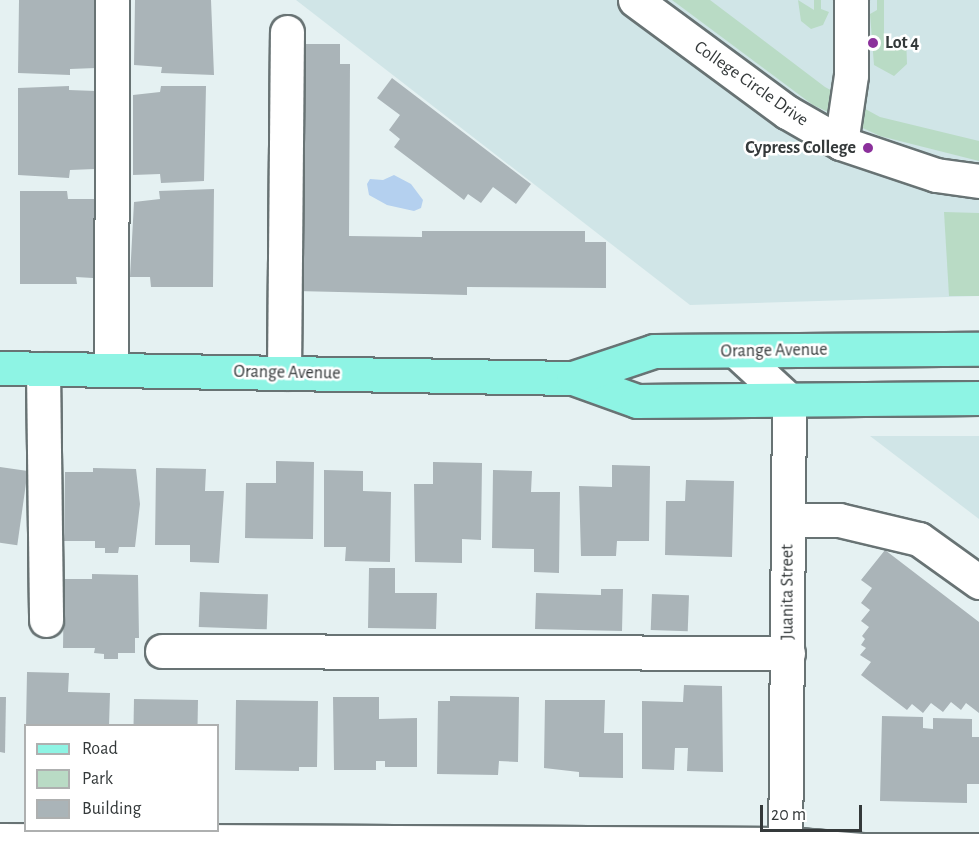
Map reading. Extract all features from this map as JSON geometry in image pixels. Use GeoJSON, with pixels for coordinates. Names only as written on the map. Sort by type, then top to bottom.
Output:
{"type":"FeatureCollection","features":[{"type":"Feature","properties":{"kind":"main road","name":"Orange Avenue"},"geometry":{"type":"LineString","coordinates":[[573,378],[654,351],[979,349]]}},
{"type":"Feature","properties":{"kind":"main road","name":"Orange Avenue"},"geometry":{"type":"LineString","coordinates":[[0,368],[573,378],[637,401],[979,398]]}},
{"type":"Feature","properties":{"kind":"street"},"geometry":{"type":"LineString","coordinates":[[111,369],[112,0]]}},
{"type":"Feature","properties":{"kind":"street","name":"College Circle Drive"},"geometry":{"type":"LineString","coordinates":[[635,0],[787,112],[841,143],[936,175],[979,181]]}},
{"type":"Feature","properties":{"kind":"street"},"geometry":{"type":"LineString","coordinates":[[841,143],[851,75],[851,0]]}},
{"type":"Feature","properties":{"kind":"street"},"geometry":{"type":"LineString","coordinates":[[284,373],[287,32]]}},
{"type":"Feature","properties":{"kind":"street"},"geometry":{"type":"LineString","coordinates":[[737,352],[789,400]]}},
{"type":"Feature","properties":{"kind":"street"},"geometry":{"type":"LineString","coordinates":[[43,369],[46,620]]}},
{"type":"Feature","properties":{"kind":"street","name":"Juanita Street"},"geometry":{"type":"LineString","coordinates":[[785,850],[789,400]]}},
{"type":"Feature","properties":{"kind":"street"},"geometry":{"type":"LineString","coordinates":[[789,520],[840,520],[919,539],[979,582]]}},
{"type":"Feature","properties":{"kind":"street"},"geometry":{"type":"LineString","coordinates":[[162,651],[788,652]]}},
{"type":"Feature","properties":{"kind":"street"},"geometry":{"type":"LineString","coordinates":[[0,840],[785,850],[979,850]]}},
{"type":"Feature","properties":{"kind":"shaded area"},"geometry":{"type":"Polygon","coordinates":[[[296,0],[979,0],[979,296],[690,305],[296,0]]]}},
{"type":"Feature","properties":{"kind":"shaded area"},"geometry":{"type":"Polygon","coordinates":[[[870,436],[979,436],[979,519],[870,436]]]}},
{"type":"Feature","properties":{"kind":"green space"},"geometry":{"type":"Polygon","coordinates":[[[672,0],[710,0],[825,87],[880,117],[979,141],[979,161],[880,136],[813,105],[672,0]]]}},
{"type":"Feature","properties":{"kind":"green space"},"geometry":{"type":"Polygon","coordinates":[[[798,0],[814,10],[814,0],[821,0],[821,9],[829,12],[823,25],[811,29],[801,21],[798,0]]]}},
{"type":"Feature","properties":{"kind":"green space"},"geometry":{"type":"Polygon","coordinates":[[[877,0],[884,0],[884,48],[906,36],[907,64],[894,76],[874,65],[870,14],[877,10],[877,0]]]}},
{"type":"Feature","properties":{"kind":"green space"},"geometry":{"type":"Polygon","coordinates":[[[944,212],[979,213],[979,296],[949,296],[944,212]]]}},
{"type":"Feature","properties":{"kind":"water"},"geometry":{"type":"Polygon","coordinates":[[[394,175],[411,184],[423,200],[421,208],[414,211],[387,205],[369,195],[367,184],[370,179],[383,180],[394,175]]]}},
{"type":"Feature","properties":{"kind":"building"},"geometry":{"type":"Polygon","coordinates":[[[19,0],[97,0],[96,68],[70,69],[70,75],[18,73],[19,0]]]}},
{"type":"Feature","properties":{"kind":"building"},"geometry":{"type":"Polygon","coordinates":[[[135,0],[211,0],[214,75],[161,73],[162,67],[134,65],[135,0]]]}},
{"type":"Feature","properties":{"kind":"building"},"geometry":{"type":"Polygon","coordinates":[[[297,44],[340,44],[340,64],[350,64],[349,236],[422,237],[422,231],[585,231],[585,242],[606,242],[606,288],[467,287],[467,295],[296,291],[297,44]]]}},
{"type":"Feature","properties":{"kind":"building"},"geometry":{"type":"Polygon","coordinates":[[[392,78],[531,184],[516,204],[493,187],[481,203],[468,194],[464,200],[394,147],[400,139],[389,130],[400,115],[377,98],[392,78]]]}},
{"type":"Feature","properties":{"kind":"building"},"geometry":{"type":"Polygon","coordinates":[[[69,86],[69,90],[96,91],[95,169],[70,170],[69,178],[18,175],[18,88],[69,86]]]}},
{"type":"Feature","properties":{"kind":"building"},"geometry":{"type":"Polygon","coordinates":[[[161,86],[206,86],[204,181],[161,183],[160,174],[133,175],[133,95],[160,92],[161,86]]]}},
{"type":"Feature","properties":{"kind":"building"},"geometry":{"type":"Polygon","coordinates":[[[214,189],[213,287],[151,287],[150,277],[130,277],[134,202],[160,199],[159,191],[214,189]]]}},
{"type":"Feature","properties":{"kind":"building"},"geometry":{"type":"Polygon","coordinates":[[[20,191],[67,191],[68,199],[95,199],[93,278],[76,277],[77,284],[20,284],[20,191]]]}},
{"type":"Feature","properties":{"kind":"building"},"geometry":{"type":"Polygon","coordinates":[[[276,461],[314,462],[313,539],[245,538],[246,483],[276,483],[276,461]]]}},
{"type":"Feature","properties":{"kind":"building"},"geometry":{"type":"Polygon","coordinates":[[[433,462],[482,463],[481,540],[462,539],[462,563],[415,562],[414,484],[433,484],[433,462]]]}},
{"type":"Feature","properties":{"kind":"building"},"geometry":{"type":"Polygon","coordinates":[[[612,465],[650,466],[649,541],[617,541],[616,556],[581,556],[579,486],[612,487],[612,465]]]}},
{"type":"Feature","properties":{"kind":"building"},"geometry":{"type":"Polygon","coordinates":[[[0,467],[28,471],[17,545],[0,543],[0,467]]]}},
{"type":"Feature","properties":{"kind":"building"},"geometry":{"type":"Polygon","coordinates":[[[93,468],[136,469],[140,504],[135,547],[119,547],[118,553],[105,553],[105,548],[95,548],[95,541],[64,541],[65,472],[93,472],[93,468]]]}},
{"type":"Feature","properties":{"kind":"building"},"geometry":{"type":"Polygon","coordinates":[[[156,468],[206,469],[205,491],[224,491],[219,563],[190,562],[190,545],[155,545],[156,468]]]}},
{"type":"Feature","properties":{"kind":"building"},"geometry":{"type":"Polygon","coordinates":[[[324,470],[363,471],[363,491],[391,492],[390,562],[345,561],[346,547],[324,547],[324,470]]]}},
{"type":"Feature","properties":{"kind":"building"},"geometry":{"type":"Polygon","coordinates":[[[493,470],[532,471],[531,492],[560,492],[559,573],[534,572],[534,549],[492,548],[493,470]]]}},
{"type":"Feature","properties":{"kind":"building"},"geometry":{"type":"Polygon","coordinates":[[[686,480],[734,481],[732,557],[665,555],[666,501],[685,501],[686,480]]]}},
{"type":"Feature","properties":{"kind":"building"},"geometry":{"type":"Polygon","coordinates":[[[885,550],[979,622],[979,713],[966,703],[961,710],[951,702],[943,712],[931,703],[923,713],[912,704],[907,710],[861,675],[871,662],[860,655],[866,648],[861,645],[865,639],[862,636],[869,627],[861,621],[870,610],[861,603],[872,588],[861,580],[885,550]]]}},
{"type":"Feature","properties":{"kind":"building"},"geometry":{"type":"Polygon","coordinates":[[[369,568],[395,568],[395,593],[437,593],[436,629],[368,628],[369,568]]]}},
{"type":"Feature","properties":{"kind":"building"},"geometry":{"type":"Polygon","coordinates":[[[92,574],[138,575],[139,638],[135,638],[135,653],[118,653],[118,659],[104,659],[104,654],[94,653],[95,648],[63,648],[64,579],[92,579],[92,574]]]}},
{"type":"Feature","properties":{"kind":"building"},"geometry":{"type":"Polygon","coordinates":[[[601,589],[623,589],[622,631],[535,629],[536,593],[601,595],[601,589]]]}},
{"type":"Feature","properties":{"kind":"building"},"geometry":{"type":"Polygon","coordinates":[[[200,592],[268,594],[267,629],[199,627],[200,592]]]}},
{"type":"Feature","properties":{"kind":"building"},"geometry":{"type":"Polygon","coordinates":[[[652,594],[689,595],[688,631],[651,630],[652,594]]]}},
{"type":"Feature","properties":{"kind":"building"},"geometry":{"type":"Polygon","coordinates":[[[27,672],[69,673],[68,692],[110,693],[109,724],[26,724],[27,672]]]}},
{"type":"Feature","properties":{"kind":"building"},"geometry":{"type":"Polygon","coordinates":[[[684,685],[722,686],[723,772],[687,771],[688,748],[675,748],[674,770],[642,769],[642,701],[683,702],[684,685]]]}},
{"type":"Feature","properties":{"kind":"building"},"geometry":{"type":"Polygon","coordinates":[[[450,696],[519,697],[518,762],[499,761],[498,775],[437,774],[438,701],[450,701],[450,696]]]}},
{"type":"Feature","properties":{"kind":"building"},"geometry":{"type":"Polygon","coordinates":[[[0,697],[6,697],[5,753],[0,752],[0,697]]]}},
{"type":"Feature","properties":{"kind":"building"},"geometry":{"type":"Polygon","coordinates":[[[333,697],[379,697],[379,719],[417,718],[417,767],[385,767],[385,761],[376,761],[376,770],[334,770],[333,697]]]}},
{"type":"Feature","properties":{"kind":"building"},"geometry":{"type":"Polygon","coordinates":[[[134,699],[198,700],[198,724],[134,724],[134,699]]]}},
{"type":"Feature","properties":{"kind":"building"},"geometry":{"type":"Polygon","coordinates":[[[236,700],[318,701],[317,767],[299,767],[299,771],[235,770],[236,700]]]}},
{"type":"Feature","properties":{"kind":"building"},"geometry":{"type":"Polygon","coordinates":[[[545,700],[605,700],[604,733],[623,733],[623,778],[579,777],[579,772],[544,768],[545,700]]]}},
{"type":"Feature","properties":{"kind":"building"},"geometry":{"type":"Polygon","coordinates":[[[882,716],[923,717],[923,728],[933,729],[933,718],[972,719],[972,737],[979,737],[979,784],[967,784],[967,803],[880,801],[882,716]]]}},
{"type":"Feature","properties":{"kind":"place","name":"Lot 4"},"geometry":{"type":"Point","coordinates":[873,43]}},
{"type":"Feature","properties":{"kind":"place","name":"Cypress College"},"geometry":{"type":"Point","coordinates":[868,148]}}]}
